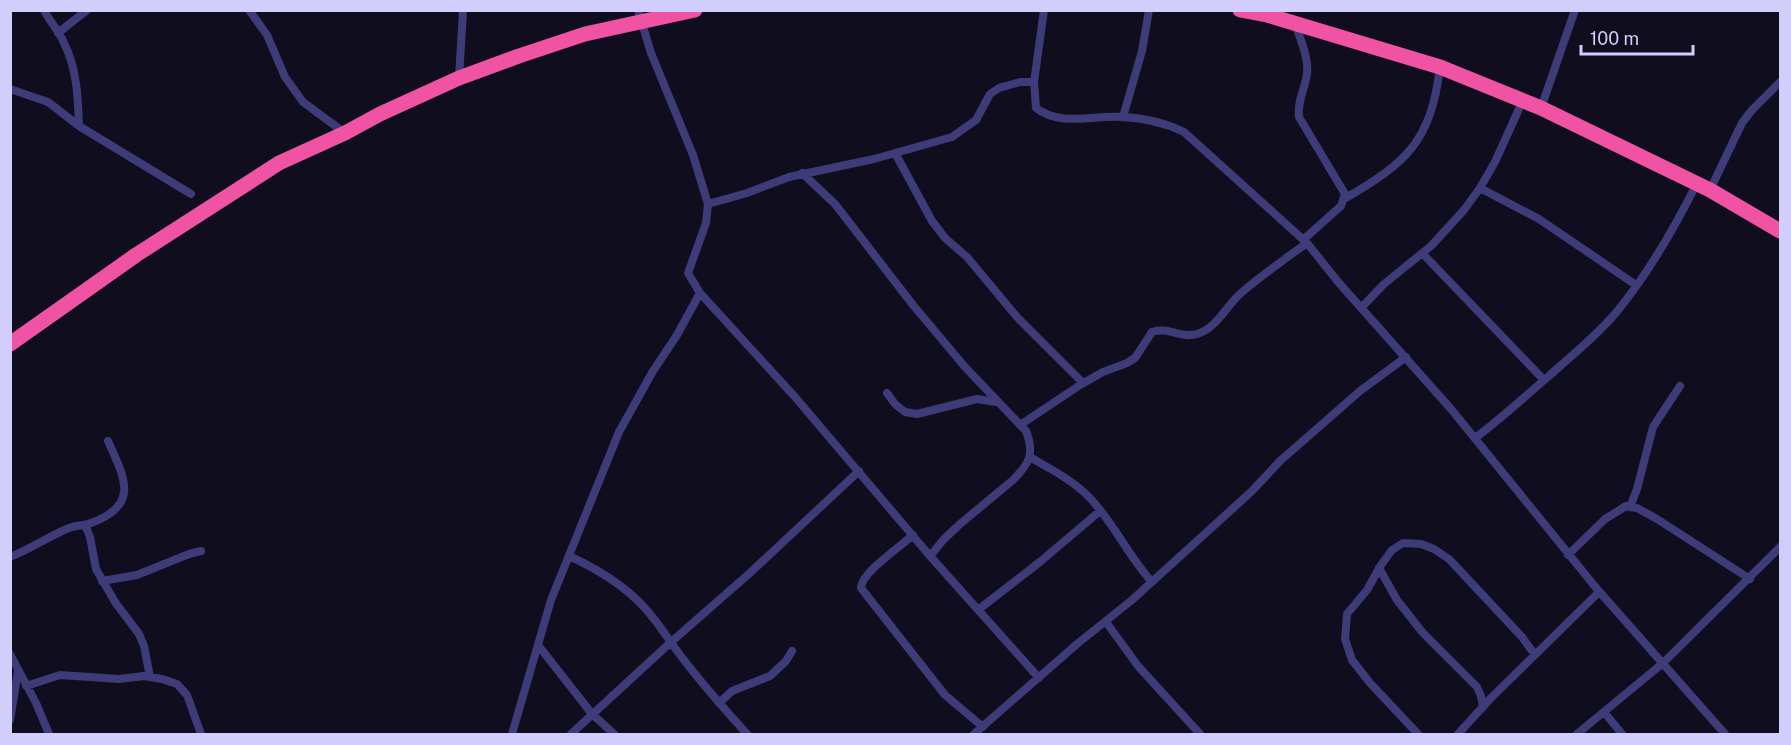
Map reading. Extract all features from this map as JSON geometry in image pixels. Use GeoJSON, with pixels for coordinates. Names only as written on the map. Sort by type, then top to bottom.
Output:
{"type":"FeatureCollection","features":[{"type":"Feature","properties":{"kind":"highway"},"geometry":{"type":"LineString","coordinates":[[10,344],[136,255],[279,163],[459,78],[639,16],[695,10]]}},
{"type":"Feature","properties":{"kind":"highway"},"geometry":{"type":"LineString","coordinates":[[1240,10],[1267,13],[1440,67],[1523,100],[1703,187],[1780,231]]}},
{"type":"Feature","properties":{"kind":"street"},"geometry":{"type":"LineString","coordinates":[[44,10],[64,42],[74,67],[79,126]]}},
{"type":"Feature","properties":{"kind":"street"},"geometry":{"type":"LineString","coordinates":[[58,33],[87,10]]}},
{"type":"Feature","properties":{"kind":"street"},"geometry":{"type":"LineString","coordinates":[[249,10],[267,35],[285,77],[303,102],[345,133]]}},
{"type":"Feature","properties":{"kind":"street"},"geometry":{"type":"LineString","coordinates":[[459,78],[463,10]]}},
{"type":"Feature","properties":{"kind":"street"},"geometry":{"type":"LineString","coordinates":[[1044,10],[1034,82],[1036,108],[1055,118],[1123,117],[1169,124],[1184,132],[1306,241],[1361,308],[1475,438],[1599,592],[1725,735]]}},
{"type":"Feature","properties":{"kind":"street"},"geometry":{"type":"LineString","coordinates":[[1123,117],[1142,51],[1149,10]]}},
{"type":"Feature","properties":{"kind":"street"},"geometry":{"type":"LineString","coordinates":[[1541,108],[1575,10]]}},
{"type":"Feature","properties":{"kind":"street"},"geometry":{"type":"LineString","coordinates":[[639,16],[651,53],[693,155],[708,204],[706,223],[688,273],[699,293],[795,397],[930,556],[1039,678]]}},
{"type":"Feature","properties":{"kind":"street"},"geometry":{"type":"LineString","coordinates":[[1020,425],[1083,383],[1135,358],[1152,332],[1164,330],[1187,336],[1206,331],[1215,324],[1239,294],[1306,241],[1341,206],[1346,194],[1299,117],[1298,109],[1307,75],[1307,62],[1295,23]]}},
{"type":"Feature","properties":{"kind":"street"},"geometry":{"type":"LineString","coordinates":[[1344,199],[1380,178],[1408,154],[1429,117],[1437,92],[1440,67]]}},
{"type":"Feature","properties":{"kind":"street"},"geometry":{"type":"LineString","coordinates":[[708,204],[802,173],[895,153],[952,137],[976,120],[990,94],[999,88],[1020,82],[1034,82]]}},
{"type":"Feature","properties":{"kind":"street"},"geometry":{"type":"LineString","coordinates":[[1475,438],[1496,423],[1592,338],[1617,310],[1636,285],[1683,211],[1703,187],[1742,123],[1780,82]]}},
{"type":"Feature","properties":{"kind":"street"},"geometry":{"type":"LineString","coordinates":[[10,89],[48,102],[79,126],[191,194]]}},
{"type":"Feature","properties":{"kind":"street"},"geometry":{"type":"LineString","coordinates":[[1361,308],[1392,277],[1423,254],[1464,210],[1495,162],[1523,100]]}},
{"type":"Feature","properties":{"kind":"street"},"geometry":{"type":"LineString","coordinates":[[895,153],[932,220],[945,238],[967,257],[1017,318],[1083,383]]}},
{"type":"Feature","properties":{"kind":"street"},"geometry":{"type":"LineString","coordinates":[[802,173],[835,204],[913,305],[997,402],[1026,431],[1031,445],[1030,457],[1023,470],[960,524],[930,556]]}},
{"type":"Feature","properties":{"kind":"street"},"geometry":{"type":"LineString","coordinates":[[1480,188],[1539,219],[1636,285]]}},
{"type":"Feature","properties":{"kind":"street"},"geometry":{"type":"LineString","coordinates":[[1423,254],[1544,380]]}},
{"type":"Feature","properties":{"kind":"street"},"geometry":{"type":"LineString","coordinates":[[512,735],[551,600],[619,432],[653,371],[677,335],[699,293]]}},
{"type":"Feature","properties":{"kind":"street"},"geometry":{"type":"LineString","coordinates":[[975,735],[1077,644],[1152,582],[1251,491],[1280,461],[1360,391],[1406,357]]}},
{"type":"Feature","properties":{"kind":"street"},"geometry":{"type":"LineString","coordinates":[[1630,507],[1653,427],[1680,386]]}},
{"type":"Feature","properties":{"kind":"street"},"geometry":{"type":"LineString","coordinates":[[887,393],[905,412],[917,414],[977,399],[997,402]]}},
{"type":"Feature","properties":{"kind":"street"},"geometry":{"type":"LineString","coordinates":[[10,557],[68,529],[102,519],[113,511],[124,498],[123,478],[108,441]]}},
{"type":"Feature","properties":{"kind":"street"},"geometry":{"type":"LineString","coordinates":[[1030,457],[1064,476],[1088,496],[1139,568],[1152,582]]}},
{"type":"Feature","properties":{"kind":"street"},"geometry":{"type":"LineString","coordinates":[[571,735],[860,471]]}},
{"type":"Feature","properties":{"kind":"street"},"geometry":{"type":"LineString","coordinates":[[1568,555],[1605,519],[1626,506],[1637,508],[1657,519],[1750,579]]}},
{"type":"Feature","properties":{"kind":"street"},"geometry":{"type":"LineString","coordinates":[[978,610],[1100,511]]}},
{"type":"Feature","properties":{"kind":"street"},"geometry":{"type":"LineString","coordinates":[[85,525],[90,537],[96,569],[115,602],[139,634],[144,646],[150,677]]}},
{"type":"Feature","properties":{"kind":"street"},"geometry":{"type":"LineString","coordinates":[[913,535],[867,574],[861,583],[861,588],[945,695],[983,727]]}},
{"type":"Feature","properties":{"kind":"street"},"geometry":{"type":"LineString","coordinates":[[1418,735],[1352,660],[1345,639],[1347,614],[1367,590],[1392,550],[1403,543],[1420,544],[1434,549],[1449,559],[1522,637],[1535,655]]}},
{"type":"Feature","properties":{"kind":"street"},"geometry":{"type":"LineString","coordinates":[[1577,735],[1663,663],[1780,547]]}},
{"type":"Feature","properties":{"kind":"street"},"geometry":{"type":"LineString","coordinates":[[102,581],[137,575],[201,551]]}},
{"type":"Feature","properties":{"kind":"street"},"geometry":{"type":"LineString","coordinates":[[569,556],[600,572],[637,601],[653,617],[670,643],[747,735]]}},
{"type":"Feature","properties":{"kind":"street"},"geometry":{"type":"LineString","coordinates":[[1379,568],[1397,600],[1423,633],[1477,687],[1483,707]]}},
{"type":"Feature","properties":{"kind":"street"},"geometry":{"type":"LineString","coordinates":[[1458,735],[1483,707],[1599,592]]}},
{"type":"Feature","properties":{"kind":"street"},"geometry":{"type":"LineString","coordinates":[[1106,622],[1138,666],[1200,735]]}},
{"type":"Feature","properties":{"kind":"street"},"geometry":{"type":"LineString","coordinates":[[538,645],[592,714],[614,735]]}},
{"type":"Feature","properties":{"kind":"street"},"geometry":{"type":"LineString","coordinates":[[719,703],[732,691],[770,676],[786,661],[792,651]]}},
{"type":"Feature","properties":{"kind":"street"},"geometry":{"type":"LineString","coordinates":[[10,654],[50,735]]}},
{"type":"Feature","properties":{"kind":"street"},"geometry":{"type":"LineString","coordinates":[[10,720],[18,671]]}},
{"type":"Feature","properties":{"kind":"street"},"geometry":{"type":"LineString","coordinates":[[26,686],[60,675],[119,679],[150,677],[177,684],[186,695],[201,735]]}},
{"type":"Feature","properties":{"kind":"street"},"geometry":{"type":"LineString","coordinates":[[1604,712],[1622,735]]}}]}
